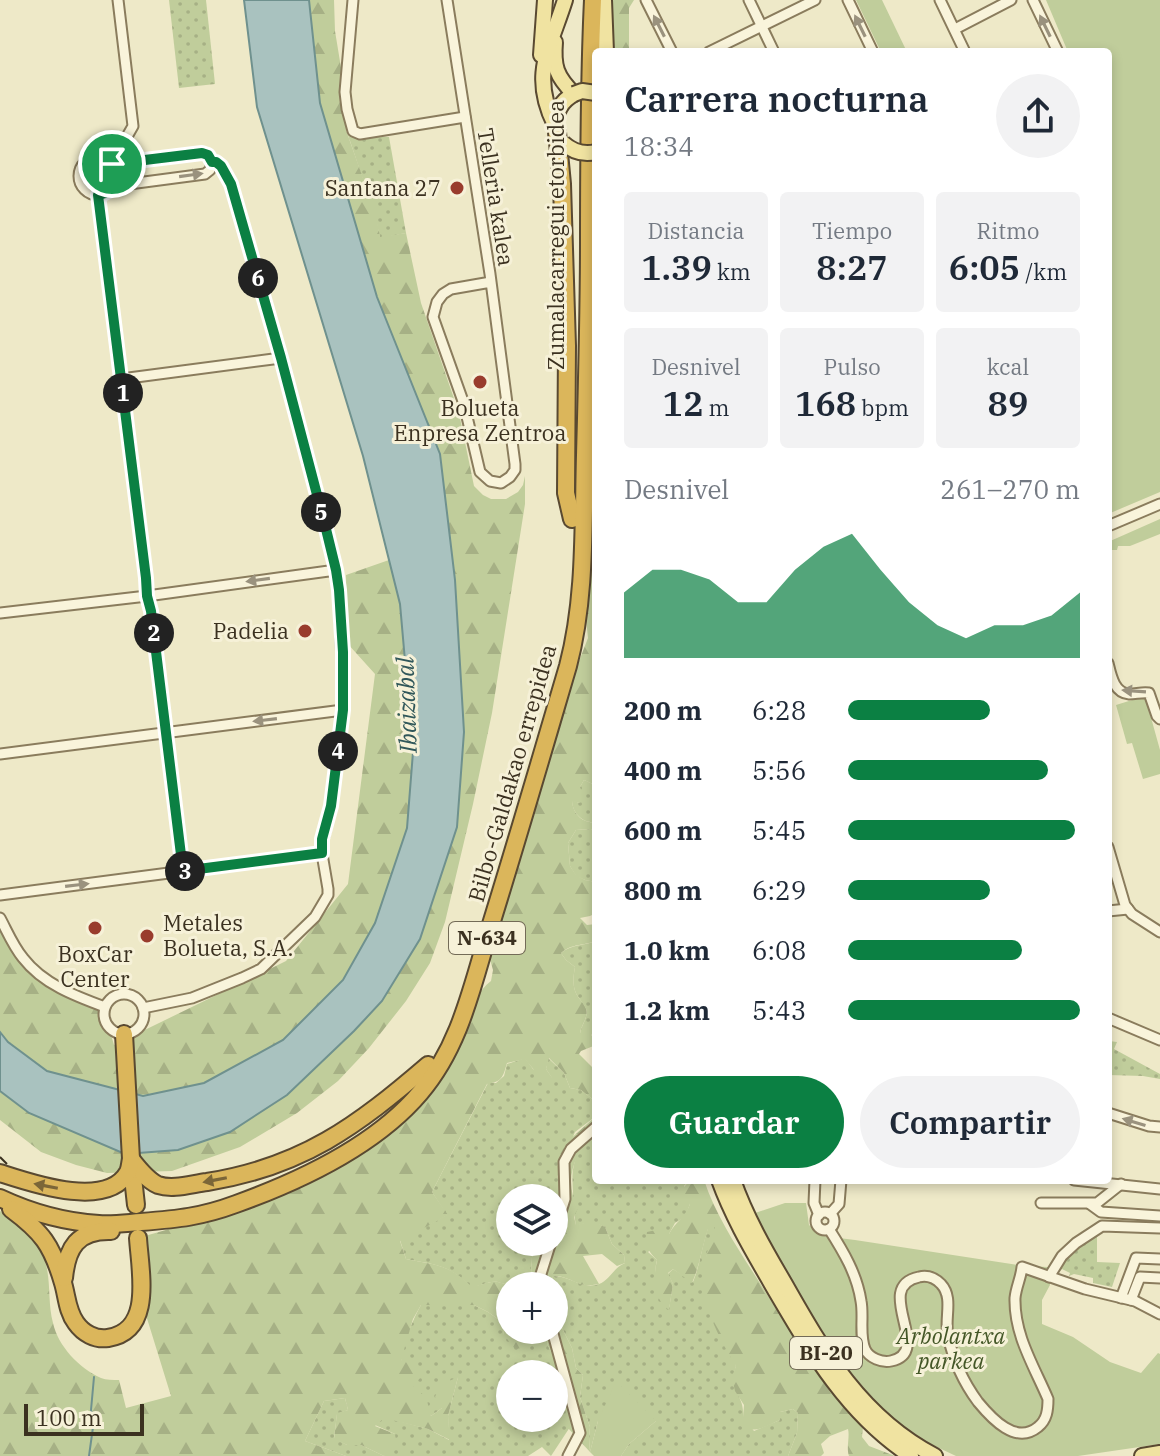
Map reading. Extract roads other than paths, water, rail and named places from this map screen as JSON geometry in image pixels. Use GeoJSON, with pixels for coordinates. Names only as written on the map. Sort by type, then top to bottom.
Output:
{"type":"FeatureCollection","features":[{"type":"Feature","properties":{"kind":"highway","name":"Zumalacarregui etorbidea"},"geometry":{"type":"LineString","coordinates":[[578,519],[587,398],[582,0]]}},
{"type":"Feature","properties":{"kind":"highway","name":"Zumalacarregui etorbidea"},"geometry":{"type":"LineString","coordinates":[[578,519],[577,356],[584,134],[593,0]]}},
{"type":"Feature","properties":{"kind":"highway","name":"N-634"},"geometry":{"type":"LineString","coordinates":[[558,133],[567,346],[566,493],[578,519]]}},
{"type":"Feature","properties":{"kind":"highway","name":"N-634"},"geometry":{"type":"LineString","coordinates":[[578,519],[591,489],[592,465]]}},
{"type":"Feature","properties":{"kind":"highway","name":"Bilbo-Galdakao errepidea"},"geometry":{"type":"LineString","coordinates":[[0,1186],[50,1205],[102,1213],[147,1214],[176,1210],[281,1175],[330,1149],[388,1110],[410,1088],[428,1065],[452,1014],[558,664],[578,519]]}},
{"type":"Feature","properties":{"kind":"highway","name":"Bilbo-Galdakao errepidea"},"geometry":{"type":"LineString","coordinates":[[0,1199],[47,1215],[93,1223],[187,1219],[285,1185],[347,1151],[407,1108],[449,1051],[466,1005],[572,652],[580,599],[578,519]]}},
{"type":"Feature","properties":{"kind":"highway"},"geometry":{"type":"LineString","coordinates":[[125,1041],[136,1205]]}},
{"type":"Feature","properties":{"kind":"highway"},"geometry":{"type":"LineString","coordinates":[[131,1159],[156,1184],[171,1187],[251,1172],[299,1156],[347,1129],[428,1065]]}},
{"type":"Feature","properties":{"kind":"highway"},"geometry":{"type":"LineString","coordinates":[[0,1173],[39,1185],[93,1192],[117,1183],[127,1172],[131,1159]]}},
{"type":"Feature","properties":{"kind":"highway"},"geometry":{"type":"LineString","coordinates":[[0,1199],[31,1224],[47,1242],[63,1284],[67,1305],[75,1322],[91,1337],[103,1339],[123,1333],[140,1312],[138,1238]]}},
{"type":"Feature","properties":{"kind":"highway"},"geometry":{"type":"LineString","coordinates":[[63,1284],[68,1252],[82,1238],[104,1231],[134,1232],[178,1226],[187,1219]]}},
{"type":"Feature","properties":{"kind":"main road"},"geometry":{"type":"LineString","coordinates":[[542,78],[545,58],[565,0]]}},
{"type":"Feature","properties":{"kind":"main road"},"geometry":{"type":"LineString","coordinates":[[604,0],[606,48]]}},
{"type":"Feature","properties":{"kind":"main road"},"geometry":{"type":"LineString","coordinates":[[545,3],[542,78],[550,115],[570,149],[592,152]]}},
{"type":"Feature","properties":{"kind":"main road"},"geometry":{"type":"LineString","coordinates":[[556,30],[553,56],[556,71],[574,94]]}},
{"type":"Feature","properties":{"kind":"main road"},"geometry":{"type":"LineString","coordinates":[[558,133],[560,106],[565,100],[582,91],[592,92]]}},
{"type":"Feature","properties":{"kind":"main road","name":"BI-20"},"geometry":{"type":"LineString","coordinates":[[721,1184],[829,1358],[859,1398],[893,1430],[935,1456]]}},
{"type":"Feature","properties":{"kind":"main road","name":"BI-20"},"geometry":{"type":"LineString","coordinates":[[734,1184],[745,1224],[790,1315],[838,1389],[867,1421],[911,1456]]}},
{"type":"Feature","properties":{"kind":"main road"},"geometry":{"type":"LineString","coordinates":[[1142,1456],[1160,1453]]}},
{"type":"Feature","properties":{"kind":"street"},"geometry":{"type":"LineString","coordinates":[[110,162],[131,130],[133,119],[118,0]]}},
{"type":"Feature","properties":{"kind":"street","name":"Telleria kalea"},"geometry":{"type":"LineString","coordinates":[[353,0],[345,92],[353,131],[360,134],[465,117]]}},
{"type":"Feature","properties":{"kind":"street","name":"Telleria kalea"},"geometry":{"type":"LineString","coordinates":[[447,0],[491,282],[515,464],[510,477],[501,483],[490,481],[480,472],[462,395],[433,317],[437,302],[451,289],[491,282]]}},
{"type":"Feature","properties":{"kind":"street"},"geometry":{"type":"LineString","coordinates":[[646,0],[670,48]]}},
{"type":"Feature","properties":{"kind":"street"},"geometry":{"type":"LineString","coordinates":[[749,0],[772,48]]}},
{"type":"Feature","properties":{"kind":"street"},"geometry":{"type":"LineString","coordinates":[[717,48],[815,0]]}},
{"type":"Feature","properties":{"kind":"street"},"geometry":{"type":"LineString","coordinates":[[848,0],[871,48]]}},
{"type":"Feature","properties":{"kind":"street"},"geometry":{"type":"LineString","coordinates":[[940,0],[963,48]]}},
{"type":"Feature","properties":{"kind":"street"},"geometry":{"type":"LineString","coordinates":[[955,29],[1011,0]]}},
{"type":"Feature","properties":{"kind":"street"},"geometry":{"type":"LineString","coordinates":[[1033,0],[1056,48]]}},
{"type":"Feature","properties":{"kind":"street"},"geometry":{"type":"LineString","coordinates":[[110,162],[116,175],[114,186],[106,194],[90,194],[79,181],[79,172],[91,159],[110,162],[202,153],[208,155],[212,162],[205,174],[114,186]]}},
{"type":"Feature","properties":{"kind":"street"},"geometry":{"type":"LineString","coordinates":[[143,1008],[192,998],[261,969],[322,907],[328,889],[322,839],[331,806],[343,710],[343,652],[336,570],[281,358],[231,184],[221,166],[212,162]]}},
{"type":"Feature","properties":{"kind":"street"},"geometry":{"type":"LineString","coordinates":[[98,195],[183,871]]}},
{"type":"Feature","properties":{"kind":"street"},"geometry":{"type":"LineString","coordinates":[[121,379],[281,358]]}},
{"type":"Feature","properties":{"kind":"street"},"geometry":{"type":"LineString","coordinates":[[1112,524],[1160,504]]}},
{"type":"Feature","properties":{"kind":"street"},"geometry":{"type":"LineString","coordinates":[[0,613],[336,570]]}},
{"type":"Feature","properties":{"kind":"street"},"geometry":{"type":"LineString","coordinates":[[1112,677],[1121,691],[1127,694],[1149,693],[1160,719]]}},
{"type":"Feature","properties":{"kind":"street"},"geometry":{"type":"LineString","coordinates":[[0,754],[343,710]]}},
{"type":"Feature","properties":{"kind":"street"},"geometry":{"type":"LineString","coordinates":[[0,895],[322,853]]}},
{"type":"Feature","properties":{"kind":"street"},"geometry":{"type":"LineString","coordinates":[[1112,861],[1128,909],[1160,932]]}},
{"type":"Feature","properties":{"kind":"street"},"geometry":{"type":"LineString","coordinates":[[1112,911],[1128,909]]}},
{"type":"Feature","properties":{"kind":"street"},"geometry":{"type":"LineString","coordinates":[[0,918],[21,956],[38,974],[72,995],[105,1007]]}},
{"type":"Feature","properties":{"kind":"street"},"geometry":{"type":"LineString","coordinates":[[126,994],[137,998],[143,1008],[141,1024],[125,1041],[109,1027],[104,1015],[109,1001],[126,994]]}},
{"type":"Feature","properties":{"kind":"street"},"geometry":{"type":"LineString","coordinates":[[1112,1020],[1160,1040]]}},
{"type":"Feature","properties":{"kind":"street"},"geometry":{"type":"LineString","coordinates":[[1112,1114],[1139,1124],[1160,1127]]}},
{"type":"Feature","properties":{"kind":"street"},"geometry":{"type":"LineString","coordinates":[[565,1184],[564,1162],[571,1149],[592,1131]]}},
{"type":"Feature","properties":{"kind":"street"},"geometry":{"type":"LineString","coordinates":[[1112,1183],[1160,1189]]}},
{"type":"Feature","properties":{"kind":"street"},"geometry":{"type":"LineString","coordinates":[[815,1184],[814,1203],[824,1214],[834,1221],[829,1229],[823,1230],[816,1220],[824,1214],[839,1204],[841,1184]]}},
{"type":"Feature","properties":{"kind":"street"},"geometry":{"type":"LineString","coordinates":[[1041,1203],[1097,1203],[1121,1184]]}},
{"type":"Feature","properties":{"kind":"street"},"geometry":{"type":"LineString","coordinates":[[1090,1204],[1101,1212],[1160,1216]]}},
{"type":"Feature","properties":{"kind":"street"},"geometry":{"type":"LineString","coordinates":[[1049,1277],[1062,1256],[1102,1226],[1160,1228]]}},
{"type":"Feature","properties":{"kind":"street"},"geometry":{"type":"LineString","coordinates":[[829,1229],[854,1275],[861,1299],[865,1351],[884,1362],[890,1362],[904,1353],[908,1336],[900,1294],[905,1285],[918,1277],[939,1281],[948,1296],[947,1333],[962,1376],[976,1400],[998,1423],[1018,1433],[1036,1429],[1048,1407],[1048,1399],[1019,1328],[1015,1300],[1022,1267],[1147,1306],[1160,1314]]}},
{"type":"Feature","properties":{"kind":"street"},"geometry":{"type":"LineString","coordinates":[[1126,1299],[1136,1258],[1160,1259]]}},
{"type":"Feature","properties":{"kind":"street"},"geometry":{"type":"LineString","coordinates":[[1126,1299],[1140,1277],[1160,1278]]}},
{"type":"Feature","properties":{"kind":"street"},"geometry":{"type":"LineString","coordinates":[[556,1344],[580,1433],[568,1456]]}},
{"type":"Feature","properties":{"kind":"water"},"geometry":{"type":"Polygon","coordinates":[[[244,0],[309,0],[320,103],[377,297],[440,454],[455,580],[464,732],[457,827],[420,939],[382,1001],[354,1031],[287,1095],[230,1132],[178,1150],[125,1154],[29,1113],[0,1091],[0,1032],[8,1042],[47,1071],[143,1096],[204,1083],[283,1040],[343,980],[375,923],[407,828],[413,752],[400,604],[363,456],[257,107],[244,0]]]}},
{"type":"Feature","properties":{"kind":"waterway"},"geometry":{"type":"LineString","coordinates":[[89,1456],[94,1420],[91,1410],[94,1377]]}},
{"type":"Feature","properties":{"kind":"railway"},"geometry":{"type":"LineString","coordinates":[[0,1157],[7,1164]]}},
{"type":"Feature","properties":{"kind":"place","name":"Santana 27"},"geometry":{"type":"Point","coordinates":[457,188]}},
{"type":"Feature","properties":{"kind":"place","name":"Bolueta Enpresa Zentroa"},"geometry":{"type":"Point","coordinates":[480,382]}},
{"type":"Feature","properties":{"kind":"place","name":"Padelia"},"geometry":{"type":"Point","coordinates":[305,631]}},
{"type":"Feature","properties":{"kind":"place","name":"BoxCar Center"},"geometry":{"type":"Point","coordinates":[95,928]}},
{"type":"Feature","properties":{"kind":"place","name":"Metales Bolueta, S.A."},"geometry":{"type":"Point","coordinates":[147,936]}},
{"type":"Feature","properties":{"kind":"water label","name":"Ibaizabal"},"geometry":{"type":"Point","coordinates":[407,705]}},
{"type":"Feature","properties":{"kind":"park label","name":"Arbolantxa parkea"},"geometry":{"type":"Point","coordinates":[951,1348]}}]}
